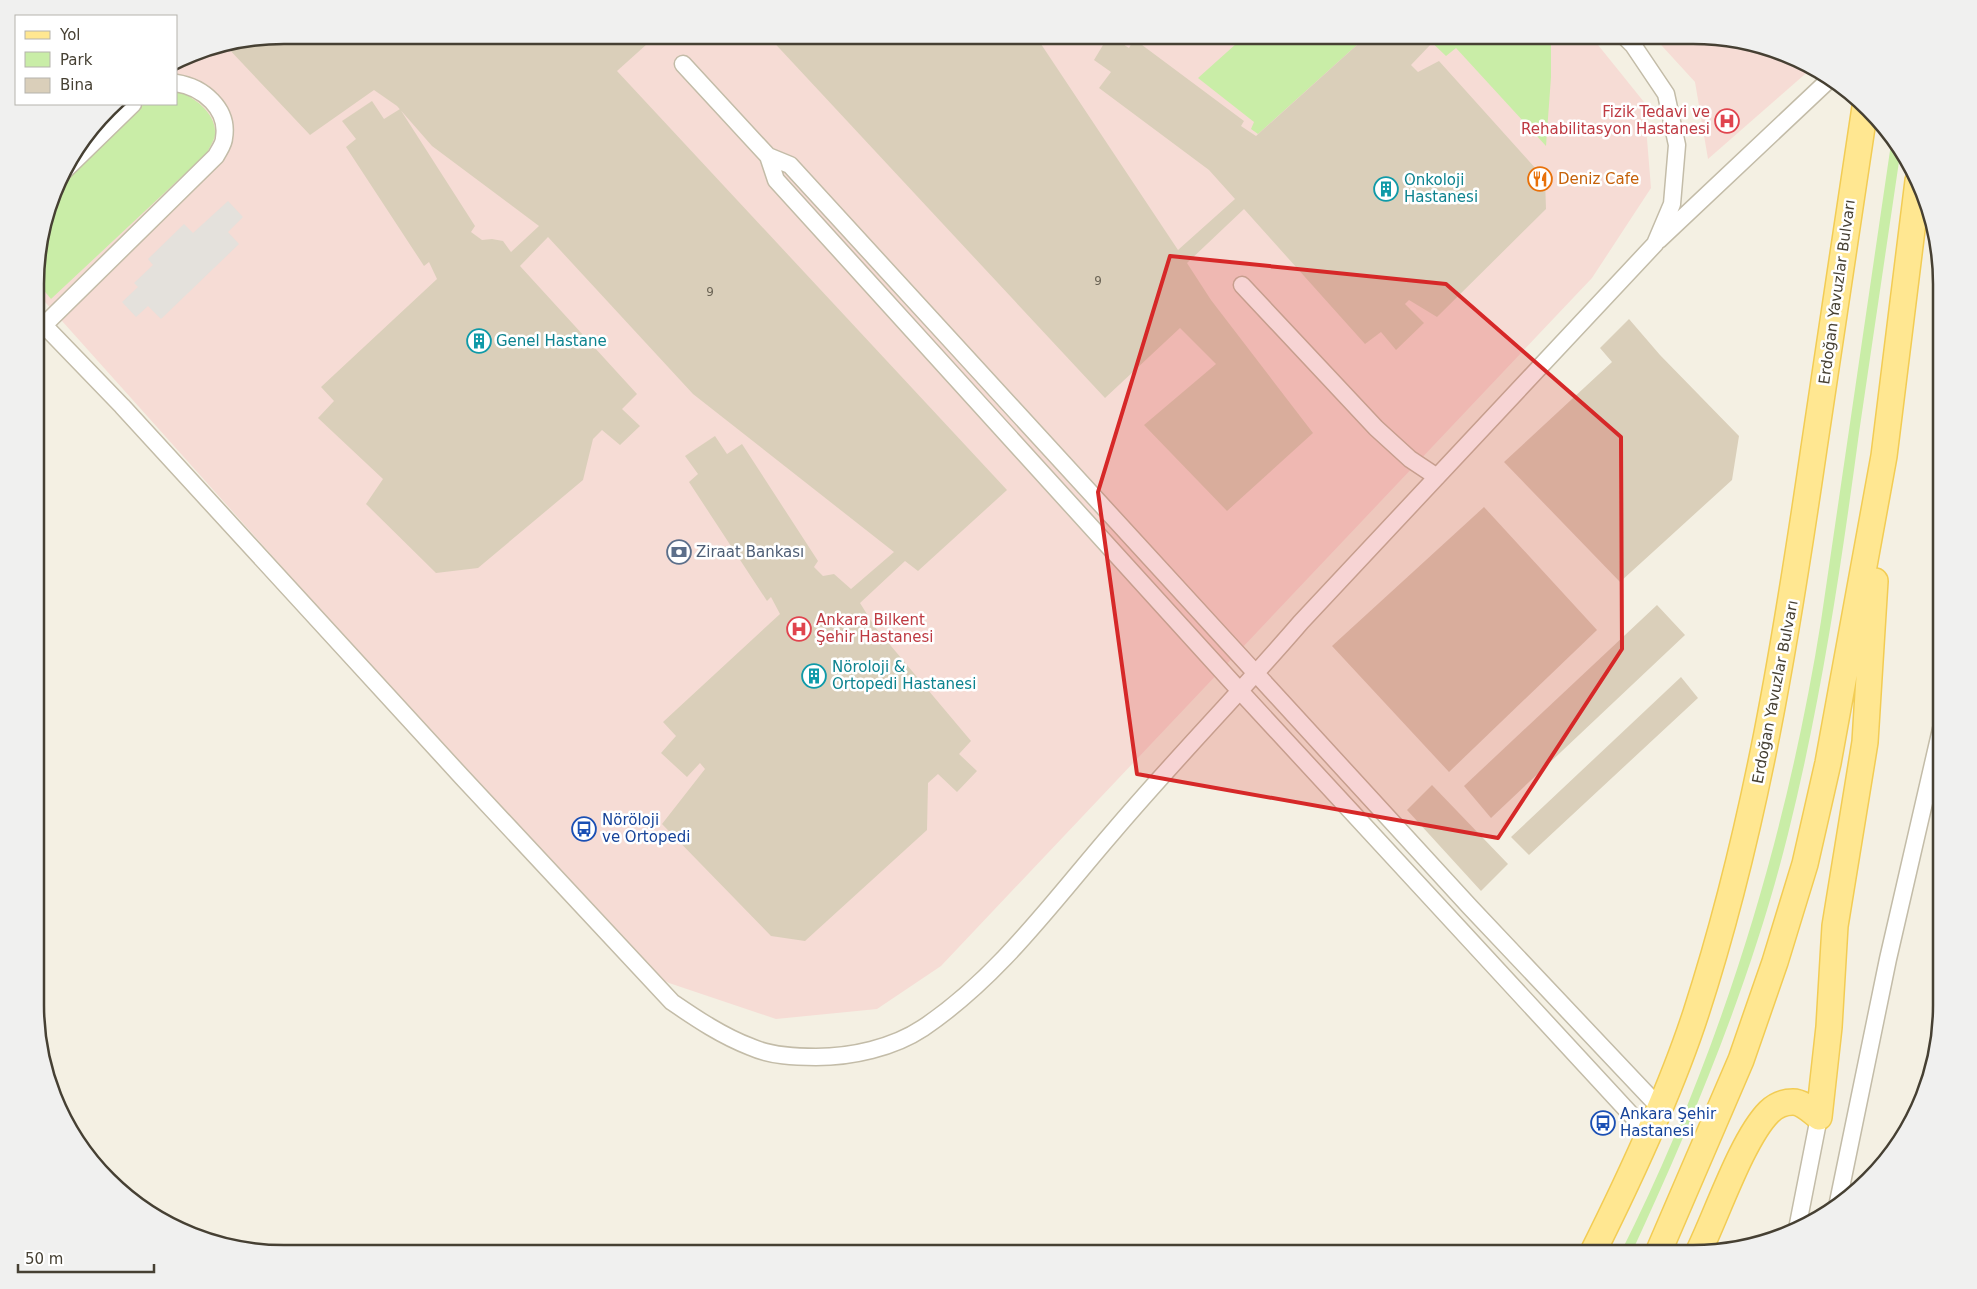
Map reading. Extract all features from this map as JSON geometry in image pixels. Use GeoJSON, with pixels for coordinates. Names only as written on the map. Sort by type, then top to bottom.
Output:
{"type":"FeatureCollection","features":[{"type":"Feature","properties":{"kind":"main road","name":"Erdoğan Yavuzlar Bulvarı"},"geometry":{"type":"LineString","coordinates":[[1596,1245],[1648,1133],[1696,1016],[1716,949],[1766,751],[1790,618],[1864,115]]}},
{"type":"Feature","properties":{"kind":"main road"},"geometry":{"type":"LineString","coordinates":[[1819,1117],[1829,1027],[1835,926],[1865,742],[1884,456],[1916,196]]}},
{"type":"Feature","properties":{"kind":"main road"},"geometry":{"type":"LineString","coordinates":[[1662,1245],[1741,1060],[1775,962],[1805,864],[1830,753],[1884,456]]}},
{"type":"Feature","properties":{"kind":"main road"},"geometry":{"type":"LineString","coordinates":[[1702,1245],[1758,1125],[1770,1112],[1782,1104],[1794,1102],[1804,1105],[1819,1117]]}},
{"type":"Feature","properties":{"kind":"street"},"geometry":{"type":"LineString","coordinates":[[1632,44],[1666,94],[1677,146],[1672,204],[1655,244]]}},
{"type":"Feature","properties":{"kind":"street"},"geometry":{"type":"LineString","coordinates":[[683,64],[768,156],[776,180],[1240,691],[1648,1133]]}},
{"type":"Feature","properties":{"kind":"street"},"geometry":{"type":"LineString","coordinates":[[44,322],[216,156],[224,140],[225,123],[217,107],[206,94],[190,85],[178,83]]}},
{"type":"Feature","properties":{"kind":"street"},"geometry":{"type":"LineString","coordinates":[[44,330],[122,406],[462,777],[672,1002],[712,1028],[752,1048],[793,1057],[836,1057],[878,1048],[921,1029],[979,984],[1129,813],[1240,691],[1257,675],[1301,622],[1655,244],[1825,83]]}},
{"type":"Feature","properties":{"kind":"street"},"geometry":{"type":"LineString","coordinates":[[83,153],[132,105]]}},
{"type":"Feature","properties":{"kind":"street"},"geometry":{"type":"LineString","coordinates":[[768,156],[790,165],[1470,907],[1659,1107]]}},
{"type":"Feature","properties":{"kind":"street"},"geometry":{"type":"LineString","coordinates":[[1242,285],[1376,428],[1410,459],[1437,477]]}},
{"type":"Feature","properties":{"kind":"street"},"geometry":{"type":"LineString","coordinates":[[1839,1196],[1888,959],[1933,767]]}},
{"type":"Feature","properties":{"kind":"street"},"geometry":{"type":"LineString","coordinates":[[1799,1220],[1819,1117]]}},
{"type":"Feature","properties":{"kind":"highlighted area"},"geometry":{"type":"Polygon","coordinates":[[[1170,256],[1446,284],[1621,437],[1622,649],[1498,838],[1137,774],[1098,492],[1170,256]]]}},
{"type":"Feature","properties":{"kind":"shaded area","name":"Ankara Bilkent Şehir Hastanesi"},"geometry":{"type":"Polygon","coordinates":[[[268,44],[1597,44],[1644,102],[1651,188],[1592,278],[941,966],[877,1009],[776,1019],[669,983],[643,970],[44,301],[44,268],[48,237],[62,192],[84,151],[114,114],[124,105],[178,105],[178,69],[222,52],[268,44]]]}},
{"type":"Feature","properties":{"kind":"shaded area","name":"Fizik Tedavi ve Rehabilitasyon Hastanesi"},"geometry":{"type":"Polygon","coordinates":[[[1660,44],[1709,44],[1740,48],[1785,62],[1807,73],[1708,159],[1695,82],[1660,44]]]}},
{"type":"Feature","properties":{"kind":"shaded area"},"geometry":{"type":"Polygon","coordinates":[[[228,201],[243,217],[228,232],[239,244],[161,319],[148,306],[136,317],[122,302],[138,287],[134,283],[153,265],[148,259],[184,224],[193,233],[228,201]]]}},
{"type":"Feature","properties":{"kind":"green space"},"geometry":{"type":"Polygon","coordinates":[[[1236,44],[1358,44],[1258,134],[1251,129],[1254,122],[1198,78],[1236,44]]]}},
{"type":"Feature","properties":{"kind":"green space"},"geometry":{"type":"Polygon","coordinates":[[[1433,44],[1551,44],[1551,77],[1546,146],[1456,48],[1446,56],[1433,44]]]}},
{"type":"Feature","properties":{"kind":"green space"},"geometry":{"type":"Polygon","coordinates":[[[178,91],[203,107],[215,127],[213,142],[207,153],[51,299],[44,290],[44,268],[48,237],[62,192],[72,172],[143,105],[178,105],[178,91]]]}},
{"type":"Feature","properties":{"kind":"green space"},"geometry":{"type":"Polygon","coordinates":[[[1890,147],[1899,161],[1845,534],[1820,684],[1788,834],[1757,942],[1699,1100],[1635,1245],[1624,1245],[1656,1179],[1689,1102],[1745,945],[1789,784],[1821,621],[1890,147]]]}},
{"type":"Feature","properties":{"kind":"building"},"geometry":{"type":"Polygon","coordinates":[[[268,44],[647,44],[617,71],[1007,490],[918,571],[905,561],[860,603],[875,627],[971,741],[959,754],[977,771],[957,792],[938,774],[928,783],[927,830],[805,941],[771,936],[662,824],[705,769],[700,763],[687,777],[661,753],[676,736],[663,722],[780,614],[771,597],[767,601],[689,482],[698,474],[685,456],[715,436],[727,454],[742,444],[818,561],[814,567],[823,576],[834,574],[851,589],[894,552],[693,394],[548,237],[520,266],[637,394],[622,409],[640,426],[620,445],[602,430],[593,439],[583,480],[478,568],[436,573],[366,504],[383,479],[318,418],[334,401],[321,387],[437,279],[429,262],[424,266],[346,147],[356,139],[342,121],[372,101],[384,119],[400,109],[374,90],[310,135],[230,50],[268,44]],[[401,111],[475,226],[471,232],[482,240],[503,241],[511,252],[539,226],[432,146],[401,111]]]}},
{"type":"Feature","properties":{"kind":"building"},"geometry":{"type":"Polygon","coordinates":[[[775,44],[1041,44],[1178,250],[1235,199],[1209,170],[1099,88],[1111,72],[1094,60],[1104,44],[1123,44],[1129,48],[1131,44],[1141,44],[1244,121],[1241,126],[1256,136],[1358,44],[1431,44],[1411,65],[1418,72],[1439,61],[1545,179],[1546,209],[1437,317],[1409,300],[1405,304],[1424,323],[1396,350],[1381,332],[1365,344],[1244,209],[1187,263],[1211,300],[1313,433],[1227,511],[1144,425],[1216,364],[1180,328],[1105,398],[775,44]]]}},
{"type":"Feature","properties":{"kind":"building"},"geometry":{"type":"Polygon","coordinates":[[[1629,319],[1660,355],[1739,436],[1732,480],[1620,582],[1504,462],[1612,362],[1600,348],[1629,319]]]}},
{"type":"Feature","properties":{"kind":"building"},"geometry":{"type":"Polygon","coordinates":[[[1484,507],[1597,630],[1449,772],[1332,646],[1484,507]]]}},
{"type":"Feature","properties":{"kind":"building"},"geometry":{"type":"Polygon","coordinates":[[[1657,605],[1685,635],[1491,818],[1464,786],[1657,605]]]}},
{"type":"Feature","properties":{"kind":"building"},"geometry":{"type":"Polygon","coordinates":[[[1681,677],[1698,698],[1529,855],[1511,837],[1681,677]]]}},
{"type":"Feature","properties":{"kind":"building"},"geometry":{"type":"Polygon","coordinates":[[[1432,785],[1508,864],[1481,891],[1407,810],[1432,785]]]}},
{"type":"Feature","properties":{"kind":"place","name":"Fizik Tedavi ve Rehabilitasyon Hastanesi"},"geometry":{"type":"Point","coordinates":[1727,121]}},
{"type":"Feature","properties":{"kind":"place","name":"Deniz Cafe"},"geometry":{"type":"Point","coordinates":[1540,179]}},
{"type":"Feature","properties":{"kind":"place","name":"Onkoloji Hastanesi"},"geometry":{"type":"Point","coordinates":[1386,189]}},
{"type":"Feature","properties":{"kind":"place","name":"Genel Hastane"},"geometry":{"type":"Point","coordinates":[479,341]}},
{"type":"Feature","properties":{"kind":"place","name":"Ziraat Bankası"},"geometry":{"type":"Point","coordinates":[679,552]}},
{"type":"Feature","properties":{"kind":"place","name":"Ankara Bilkent Şehir Hastanesi"},"geometry":{"type":"Point","coordinates":[799,629]}},
{"type":"Feature","properties":{"kind":"place","name":"Nöroloji & Ortopedi Hastanesi"},"geometry":{"type":"Point","coordinates":[814,676]}},
{"type":"Feature","properties":{"kind":"place","name":"Nöröloji ve Ortopedi"},"geometry":{"type":"Point","coordinates":[584,829]}},
{"type":"Feature","properties":{"kind":"place","name":"Ankara Şehir Hastanesi"},"geometry":{"type":"Point","coordinates":[1603,1123]}}]}
